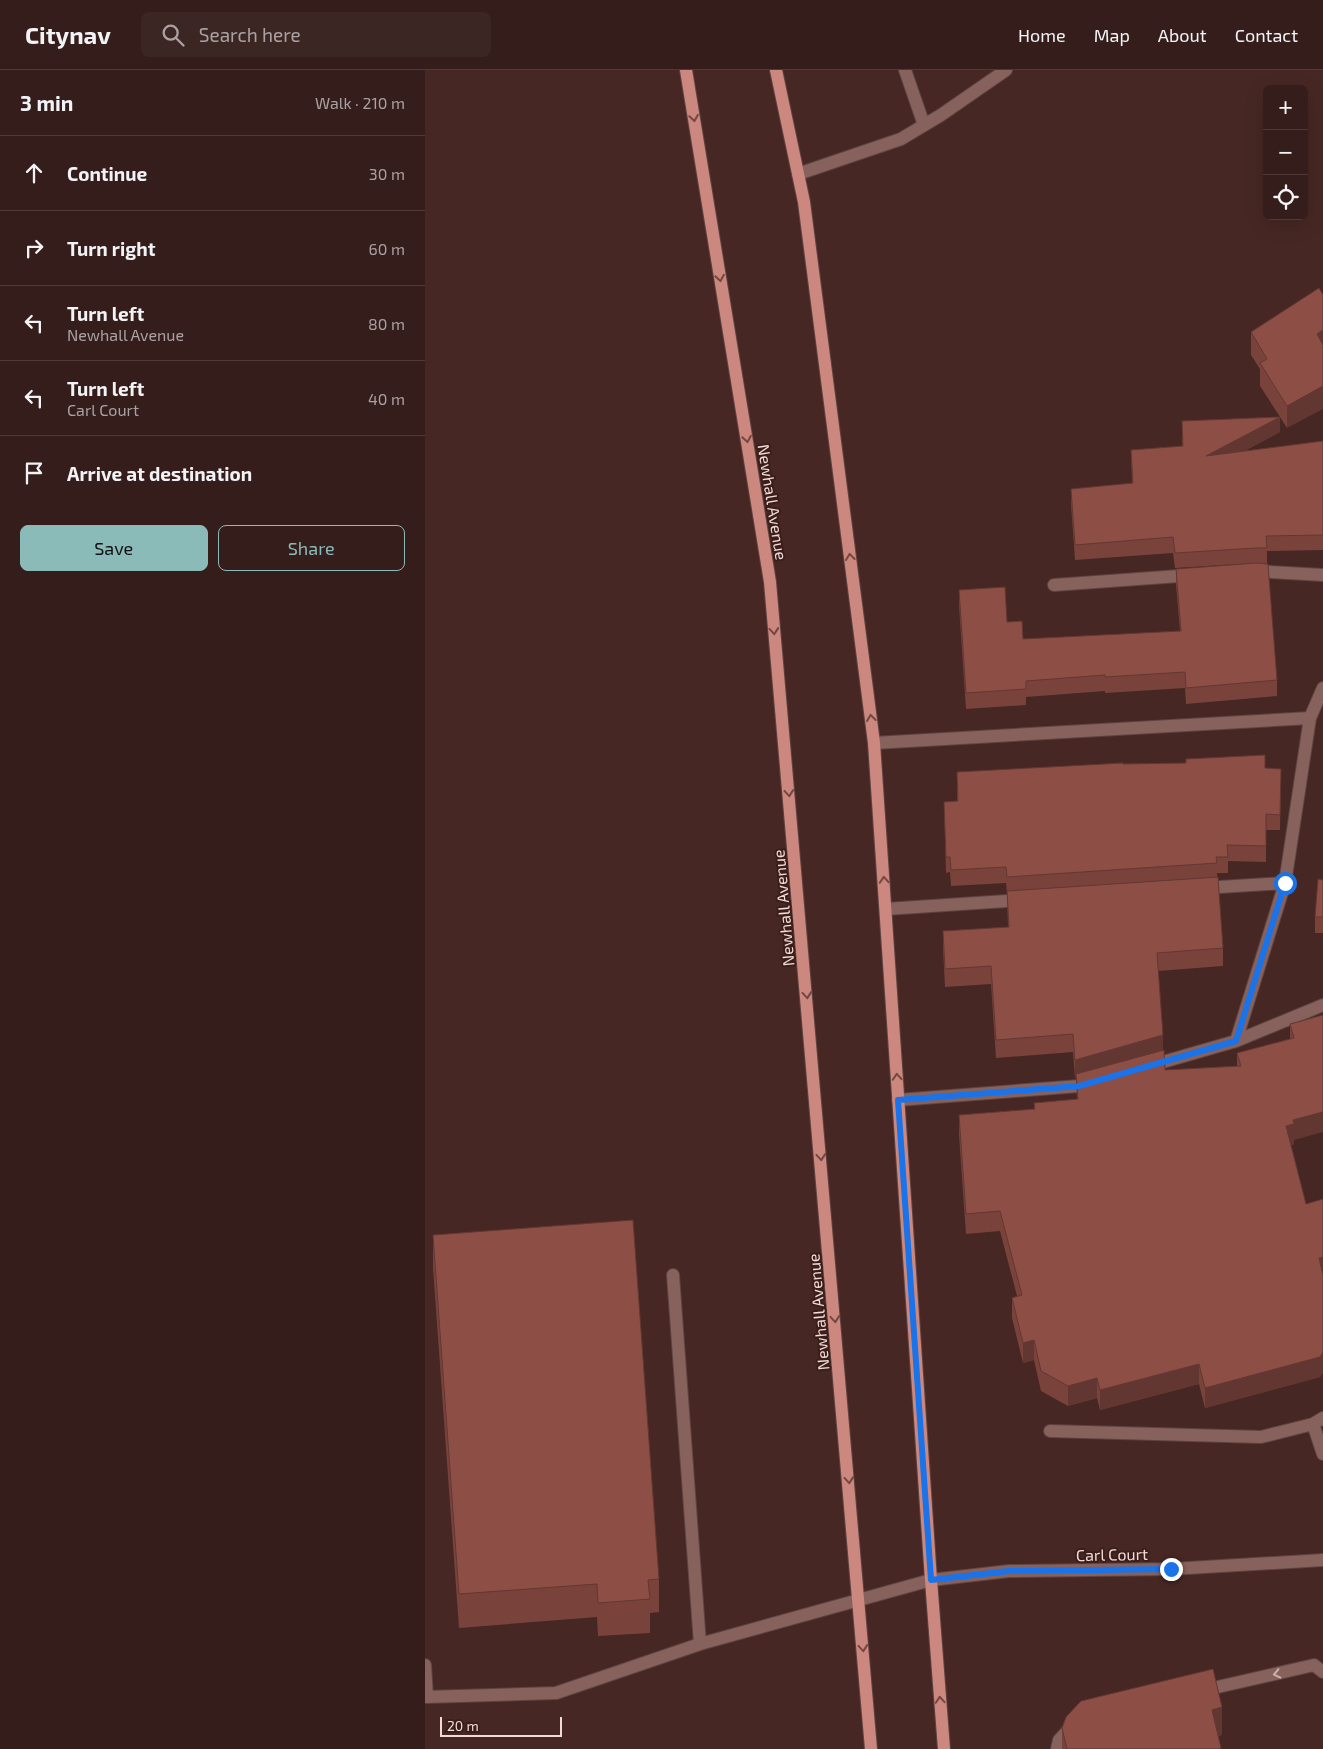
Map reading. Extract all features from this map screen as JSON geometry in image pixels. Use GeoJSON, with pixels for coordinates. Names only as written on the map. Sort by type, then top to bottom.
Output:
{"type":"FeatureCollection","features":[{"type":"Feature","properties":{"kind":"main road","name":"Newhall Avenue"},"geometry":{"type":"LineString","coordinates":[[686,70],[770,582],[860,1600],[871,1749]]}},
{"type":"Feature","properties":{"kind":"main road"},"geometry":{"type":"LineString","coordinates":[[776,70],[804,202],[874,743],[944,1749]]}},
{"type":"Feature","properties":{"kind":"street"},"geometry":{"type":"LineString","coordinates":[[905,70],[924,125]]}},
{"type":"Feature","properties":{"kind":"street"},"geometry":{"type":"LineString","coordinates":[[798,174],[901,139],[1006,70]]}},
{"type":"Feature","properties":{"kind":"street"},"geometry":{"type":"LineString","coordinates":[[1237,572],[1256,571],[1323,575]]}},
{"type":"Feature","properties":{"kind":"street"},"geometry":{"type":"LineString","coordinates":[[1054,585],[1208,574]]}},
{"type":"Feature","properties":{"kind":"street"},"geometry":{"type":"LineString","coordinates":[[1236,1041],[1285,883],[1310,718],[1323,688]]}},
{"type":"Feature","properties":{"kind":"street"},"geometry":{"type":"LineString","coordinates":[[874,743],[1310,718]]}},
{"type":"Feature","properties":{"kind":"street"},"geometry":{"type":"LineString","coordinates":[[1188,889],[1285,883]]}},
{"type":"Feature","properties":{"kind":"street"},"geometry":{"type":"LineString","coordinates":[[886,909],[1032,900]]}},
{"type":"Feature","properties":{"kind":"street"},"geometry":{"type":"LineString","coordinates":[[1134,1070],[1236,1041],[1323,1005]]}},
{"type":"Feature","properties":{"kind":"street"},"geometry":{"type":"LineString","coordinates":[[898,1100],[1079,1086],[1106,1078]]}},
{"type":"Feature","properties":{"kind":"street"},"geometry":{"type":"LineString","coordinates":[[673,1275],[701,1644]]}},
{"type":"Feature","properties":{"kind":"street"},"geometry":{"type":"LineString","coordinates":[[1050,1431],[1261,1437],[1318,1421],[1323,1454]]}},
{"type":"Feature","properties":{"kind":"street","name":"Carl Court"},"geometry":{"type":"LineString","coordinates":[[426,1697],[556,1692],[701,1644],[931,1580],[1009,1571],[1171,1569],[1323,1560]]}},
{"type":"Feature","properties":{"kind":"street"},"geometry":{"type":"LineString","coordinates":[[425,1664],[426,1697]]}},
{"type":"Feature","properties":{"kind":"street"},"geometry":{"type":"LineString","coordinates":[[1192,1692],[1314,1665],[1323,1672]]}},
{"type":"Feature","properties":{"kind":"street"},"geometry":{"type":"LineString","coordinates":[[1057,1749],[1059,1740],[1079,1718]]}},
{"type":"Feature","properties":{"kind":"building"},"geometry":{"type":"Polygon","coordinates":[[[1319,288],[1323,295],[1323,330],[1317,334],[1323,345],[1323,386],[1287,406],[1260,363],[1267,359],[1251,332],[1319,288]]]}},
{"type":"Feature","properties":{"kind":"building"},"geometry":{"type":"Polygon","coordinates":[[[1280,417],[1206,456],[1323,441],[1323,535],[1266,536],[1267,548],[1175,553],[1173,537],[1075,545],[1071,489],[1133,483],[1131,450],[1183,446],[1182,421],[1280,417]]]}},
{"type":"Feature","properties":{"kind":"building"},"geometry":{"type":"Polygon","coordinates":[[[1256,563],[1268,564],[1277,680],[1186,688],[1185,672],[1105,677],[1105,675],[1026,681],[1026,689],[966,693],[959,590],[1005,587],[1007,622],[1022,621],[1023,639],[1181,631],[1176,569],[1256,563]]]}},
{"type":"Feature","properties":{"kind":"building"},"geometry":{"type":"Polygon","coordinates":[[[1265,755],[1265,768],[1281,769],[1280,815],[1266,814],[1266,846],[1227,845],[1228,857],[1216,857],[1217,863],[1007,877],[1006,867],[951,870],[950,857],[946,857],[944,802],[958,801],[957,772],[1123,763],[1186,763],[1186,759],[1265,755]]]}},
{"type":"Feature","properties":{"kind":"building"},"geometry":{"type":"Polygon","coordinates":[[[1218,877],[1223,948],[1157,953],[1163,1035],[1075,1060],[1073,1034],[996,1040],[991,966],[945,969],[943,931],[1009,927],[1007,891],[1218,877]]]}},
{"type":"Feature","properties":{"kind":"building"},"geometry":{"type":"Polygon","coordinates":[[[1318,879],[1323,880],[1323,917],[1315,917],[1318,879]]]}},
{"type":"Feature","properties":{"kind":"building"},"geometry":{"type":"Polygon","coordinates":[[[1323,1015],[1323,1112],[1293,1120],[1294,1124],[1286,1126],[1306,1204],[1323,1199],[1323,1257],[1319,1258],[1323,1275],[1323,1352],[1320,1357],[1205,1388],[1199,1364],[1100,1390],[1097,1378],[1068,1386],[1041,1371],[1034,1340],[1023,1343],[1012,1298],[1022,1295],[1000,1211],[966,1214],[959,1115],[1035,1109],[1034,1103],[1078,1099],[1076,1074],[1164,1050],[1165,1070],[1241,1066],[1237,1053],[1294,1038],[1290,1024],[1323,1015]]]}},
{"type":"Feature","properties":{"kind":"building"},"geometry":{"type":"Polygon","coordinates":[[[633,1220],[659,1579],[648,1580],[650,1599],[598,1603],[597,1584],[459,1594],[433,1235],[633,1220]]]}},
{"type":"Feature","properties":{"kind":"building"},"geometry":{"type":"Polygon","coordinates":[[[1213,1669],[1222,1707],[1212,1710],[1221,1748],[1067,1749],[1062,1728],[1066,1717],[1081,1701],[1213,1669]]]}},
{"type":"Feature","properties":{"kind":"route"},"geometry":{"type":"LineString","coordinates":[[1171,1569],[1009,1571],[931,1580],[898,1100],[1079,1086],[1236,1041],[1285,883]]}}]}
